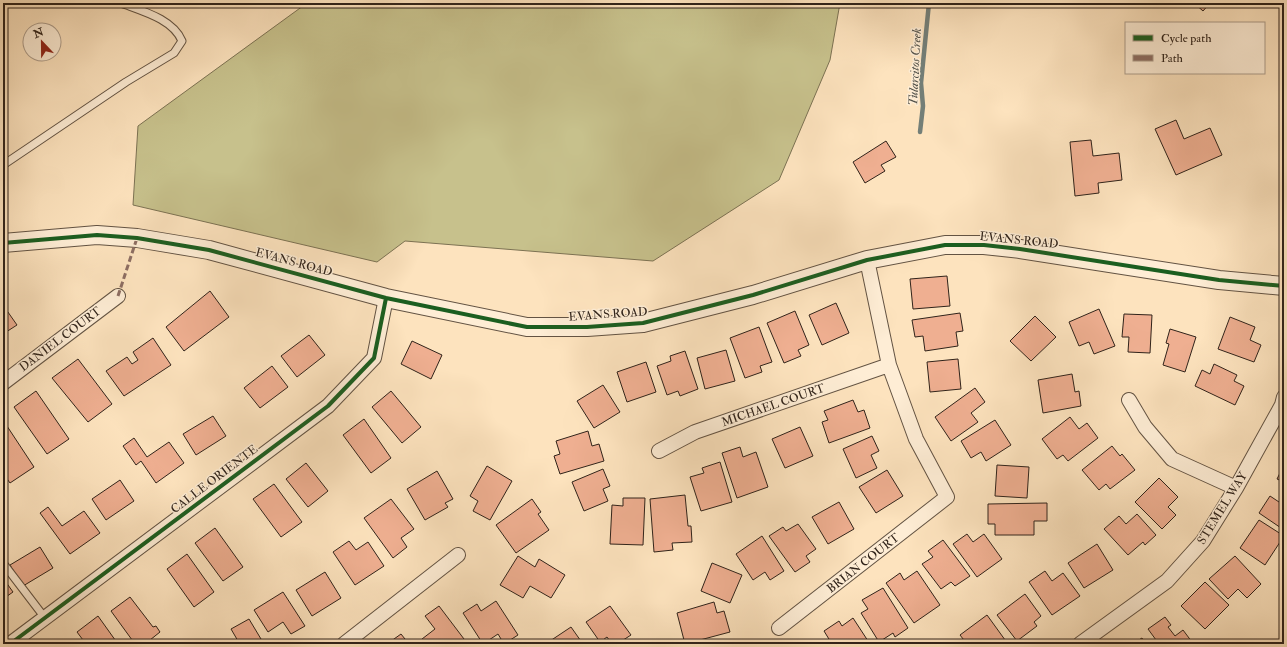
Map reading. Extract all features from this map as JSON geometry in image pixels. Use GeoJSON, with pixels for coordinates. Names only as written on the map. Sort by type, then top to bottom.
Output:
{"type":"FeatureCollection","features":[{"type":"Feature","properties":{"kind":"street","name":"EVANS ROAD"},"geometry":{"type":"LineString","coordinates":[[3,243],[97,235],[137,238],[209,250],[386,298],[527,327],[643,323],[753,294],[867,260],[945,245],[984,245],[1129,265],[1219,280],[1284,286]]}},
{"type":"Feature","properties":{"kind":"street"},"geometry":{"type":"LineString","coordinates":[[867,260],[889,365]]}},
{"type":"Feature","properties":{"kind":"street","name":"DANIEL COURT"},"geometry":{"type":"LineString","coordinates":[[3,383],[118,296]]}},
{"type":"Feature","properties":{"kind":"street","name":"CALLE ORIENTE"},"geometry":{"type":"LineString","coordinates":[[10,644],[328,406],[374,358],[386,298]]}},
{"type":"Feature","properties":{"kind":"street","name":"MICHAEL COURT"},"geometry":{"type":"LineString","coordinates":[[660,451],[695,432],[889,365]]}},
{"type":"Feature","properties":{"kind":"street","name":"BRIAN COURT"},"geometry":{"type":"LineString","coordinates":[[779,628],[948,497],[916,438],[889,365]]}},
{"type":"Feature","properties":{"kind":"street","name":"STEMEL WAY"},"geometry":{"type":"LineString","coordinates":[[1080,644],[1167,581],[1203,541],[1236,488],[1282,405],[1284,397]]}},
{"type":"Feature","properties":{"kind":"street"},"geometry":{"type":"LineString","coordinates":[[1130,400],[1144,427],[1172,459],[1236,488]]}},
{"type":"Feature","properties":{"kind":"street"},"geometry":{"type":"LineString","coordinates":[[344,644],[458,555]]}},
{"type":"Feature","properties":{"kind":"lane"},"geometry":{"type":"LineString","coordinates":[[3,165],[126,82],[174,53],[182,41],[178,32],[150,14],[121,3]]}},
{"type":"Feature","properties":{"kind":"lane"},"geometry":{"type":"LineString","coordinates":[[3,563],[44,618]]}},
{"type":"Feature","properties":{"kind":"shaded area"},"geometry":{"type":"Polygon","coordinates":[[[307,3],[840,3],[830,60],[779,180],[653,261],[405,241],[377,262],[133,205],[138,126],[307,3]]]}},
{"type":"Feature","properties":{"kind":"building"},"geometry":{"type":"Polygon","coordinates":[[[1194,3],[1210,3],[1203,11],[1194,3]]]}},
{"type":"Feature","properties":{"kind":"building"},"geometry":{"type":"Polygon","coordinates":[[[1176,120],[1184,139],[1210,128],[1222,155],[1176,175],[1155,129],[1176,120]]]}},
{"type":"Feature","properties":{"kind":"building"},"geometry":{"type":"Polygon","coordinates":[[[1091,140],[1093,156],[1119,153],[1122,180],[1098,183],[1099,193],[1075,196],[1070,142],[1091,140]]]}},
{"type":"Feature","properties":{"kind":"building"},"geometry":{"type":"Polygon","coordinates":[[[886,141],[896,157],[881,165],[885,171],[865,183],[853,162],[886,141]]]}},
{"type":"Feature","properties":{"kind":"building"},"geometry":{"type":"Polygon","coordinates":[[[947,276],[950,306],[913,309],[910,279],[947,276]]]}},
{"type":"Feature","properties":{"kind":"building"},"geometry":{"type":"Polygon","coordinates":[[[210,291],[229,317],[184,351],[166,327],[210,291]]]}},
{"type":"Feature","properties":{"kind":"building"},"geometry":{"type":"Polygon","coordinates":[[[836,303],[849,333],[822,345],[809,315],[836,303]]]}},
{"type":"Feature","properties":{"kind":"building"},"geometry":{"type":"Polygon","coordinates":[[[3,305],[17,325],[3,334],[3,305]]]}},
{"type":"Feature","properties":{"kind":"building"},"geometry":{"type":"Polygon","coordinates":[[[1099,309],[1115,346],[1094,354],[1089,342],[1079,346],[1069,322],[1099,309]]]}},
{"type":"Feature","properties":{"kind":"building"},"geometry":{"type":"Polygon","coordinates":[[[795,311],[809,345],[798,350],[801,356],[784,363],[767,323],[795,311]]]}},
{"type":"Feature","properties":{"kind":"building"},"geometry":{"type":"Polygon","coordinates":[[[960,313],[963,331],[956,332],[958,346],[925,351],[923,336],[915,337],[912,320],[960,313]]]}},
{"type":"Feature","properties":{"kind":"building"},"geometry":{"type":"Polygon","coordinates":[[[1124,314],[1152,315],[1150,353],[1128,352],[1129,337],[1122,337],[1124,314]]]}},
{"type":"Feature","properties":{"kind":"building"},"geometry":{"type":"Polygon","coordinates":[[[1035,316],[1056,337],[1031,361],[1010,341],[1035,316]]]}},
{"type":"Feature","properties":{"kind":"building"},"geometry":{"type":"Polygon","coordinates":[[[1230,317],[1255,327],[1250,340],[1261,345],[1254,362],[1218,349],[1230,317]]]}},
{"type":"Feature","properties":{"kind":"building"},"geometry":{"type":"Polygon","coordinates":[[[759,327],[772,362],[760,366],[762,372],[745,378],[730,338],[759,327]]]}},
{"type":"Feature","properties":{"kind":"building"},"geometry":{"type":"Polygon","coordinates":[[[1170,329],[1196,337],[1185,372],[1163,365],[1169,344],[1166,343],[1170,329]]]}},
{"type":"Feature","properties":{"kind":"building"},"geometry":{"type":"Polygon","coordinates":[[[309,335],[325,355],[297,377],[281,356],[309,335]]]}},
{"type":"Feature","properties":{"kind":"building"},"geometry":{"type":"Polygon","coordinates":[[[153,338],[171,365],[124,396],[106,371],[127,357],[132,364],[138,360],[133,352],[153,338]]]}},
{"type":"Feature","properties":{"kind":"building"},"geometry":{"type":"Polygon","coordinates":[[[412,341],[442,355],[431,379],[401,364],[412,341]]]}},
{"type":"Feature","properties":{"kind":"building"},"geometry":{"type":"Polygon","coordinates":[[[726,350],[735,381],[705,389],[697,358],[726,350]]]}},
{"type":"Feature","properties":{"kind":"building"},"geometry":{"type":"Polygon","coordinates":[[[685,351],[698,389],[680,396],[678,391],[667,395],[657,366],[671,361],[670,356],[685,351]]]}},
{"type":"Feature","properties":{"kind":"building"},"geometry":{"type":"Polygon","coordinates":[[[78,359],[112,404],[88,422],[52,378],[78,359]]]}},
{"type":"Feature","properties":{"kind":"building"},"geometry":{"type":"Polygon","coordinates":[[[958,359],[961,389],[930,392],[927,362],[958,359]]]}},
{"type":"Feature","properties":{"kind":"building"},"geometry":{"type":"Polygon","coordinates":[[[646,362],[656,392],[627,402],[617,372],[646,362]]]}},
{"type":"Feature","properties":{"kind":"building"},"geometry":{"type":"Polygon","coordinates":[[[1214,364],[1237,375],[1234,381],[1244,386],[1235,405],[1195,386],[1202,370],[1210,374],[1214,364]]]}},
{"type":"Feature","properties":{"kind":"building"},"geometry":{"type":"Polygon","coordinates":[[[272,366],[288,387],[260,408],[244,388],[272,366]]]}},
{"type":"Feature","properties":{"kind":"building"},"geometry":{"type":"Polygon","coordinates":[[[1072,374],[1075,392],[1079,391],[1081,406],[1043,413],[1038,380],[1072,374]]]}},
{"type":"Feature","properties":{"kind":"building"},"geometry":{"type":"Polygon","coordinates":[[[603,385],[620,412],[594,428],[577,401],[603,385]]]}},
{"type":"Feature","properties":{"kind":"building"},"geometry":{"type":"Polygon","coordinates":[[[975,388],[985,402],[971,413],[978,422],[951,441],[935,417],[975,388]]]}},
{"type":"Feature","properties":{"kind":"building"},"geometry":{"type":"Polygon","coordinates":[[[36,391],[69,439],[47,454],[14,407],[36,391]]]}},
{"type":"Feature","properties":{"kind":"building"},"geometry":{"type":"Polygon","coordinates":[[[391,391],[421,427],[402,443],[372,407],[391,391]]]}},
{"type":"Feature","properties":{"kind":"building"},"geometry":{"type":"Polygon","coordinates":[[[853,400],[858,412],[864,410],[870,428],[829,443],[822,422],[828,420],[824,411],[853,400]]]}},
{"type":"Feature","properties":{"kind":"building"},"geometry":{"type":"Polygon","coordinates":[[[213,416],[226,436],[196,455],[183,434],[213,416]]]}},
{"type":"Feature","properties":{"kind":"building"},"geometry":{"type":"Polygon","coordinates":[[[1070,417],[1079,429],[1087,423],[1098,438],[1068,461],[1063,455],[1057,459],[1042,439],[1070,417]]]}},
{"type":"Feature","properties":{"kind":"building"},"geometry":{"type":"Polygon","coordinates":[[[364,419],[391,458],[371,473],[343,435],[364,419]]]}},
{"type":"Feature","properties":{"kind":"building"},"geometry":{"type":"Polygon","coordinates":[[[3,420],[34,467],[10,483],[3,473],[3,420]]]}},
{"type":"Feature","properties":{"kind":"building"},"geometry":{"type":"Polygon","coordinates":[[[995,420],[1011,445],[986,461],[981,452],[971,458],[961,441],[995,420]]]}},
{"type":"Feature","properties":{"kind":"building"},"geometry":{"type":"Polygon","coordinates":[[[800,427],[813,456],[785,468],[772,439],[800,427]]]}},
{"type":"Feature","properties":{"kind":"building"},"geometry":{"type":"Polygon","coordinates":[[[588,431],[592,446],[599,444],[604,461],[560,474],[554,456],[560,454],[556,441],[588,431]]]}},
{"type":"Feature","properties":{"kind":"building"},"geometry":{"type":"Polygon","coordinates":[[[872,436],[879,451],[871,455],[877,468],[856,478],[843,449],[872,436]]]}},
{"type":"Feature","properties":{"kind":"building"},"geometry":{"type":"Polygon","coordinates":[[[134,438],[147,457],[169,442],[184,463],[156,483],[141,461],[136,465],[123,446],[134,438]]]}},
{"type":"Feature","properties":{"kind":"building"},"geometry":{"type":"Polygon","coordinates":[[[1112,446],[1120,456],[1122,454],[1135,470],[1110,489],[1106,484],[1099,490],[1082,470],[1112,446]]]}},
{"type":"Feature","properties":{"kind":"building"},"geometry":{"type":"Polygon","coordinates":[[[740,447],[743,457],[756,452],[768,487],[737,498],[722,453],[740,447]]]}},
{"type":"Feature","properties":{"kind":"building"},"geometry":{"type":"Polygon","coordinates":[[[720,462],[732,502],[701,511],[690,477],[704,473],[702,468],[720,462]]]}},
{"type":"Feature","properties":{"kind":"building"},"geometry":{"type":"Polygon","coordinates":[[[306,463],[328,491],[308,507],[286,479],[306,463]]]}},
{"type":"Feature","properties":{"kind":"building"},"geometry":{"type":"Polygon","coordinates":[[[997,465],[1029,467],[1027,498],[995,496],[997,465]]]}},
{"type":"Feature","properties":{"kind":"building"},"geometry":{"type":"Polygon","coordinates":[[[1284,465],[1284,482],[1277,479],[1284,465]]]}},
{"type":"Feature","properties":{"kind":"building"},"geometry":{"type":"Polygon","coordinates":[[[487,466],[512,481],[490,520],[473,511],[478,501],[470,496],[487,466]]]}},
{"type":"Feature","properties":{"kind":"building"},"geometry":{"type":"Polygon","coordinates":[[[603,469],[610,486],[603,489],[608,501],[584,511],[572,482],[603,469]]]}},
{"type":"Feature","properties":{"kind":"building"},"geometry":{"type":"Polygon","coordinates":[[[887,470],[903,496],[876,513],[859,487],[887,470]]]}},
{"type":"Feature","properties":{"kind":"building"},"geometry":{"type":"Polygon","coordinates":[[[437,471],[453,499],[445,503],[448,507],[425,520],[407,489],[437,471]]]}},
{"type":"Feature","properties":{"kind":"building"},"geometry":{"type":"Polygon","coordinates":[[[1159,478],[1178,497],[1168,507],[1176,515],[1162,529],[1135,502],[1159,478]]]}},
{"type":"Feature","properties":{"kind":"building"},"geometry":{"type":"Polygon","coordinates":[[[120,480],[134,501],[106,520],[92,499],[120,480]]]}},
{"type":"Feature","properties":{"kind":"building"},"geometry":{"type":"Polygon","coordinates":[[[274,484],[302,522],[281,537],[253,499],[274,484]]]}},
{"type":"Feature","properties":{"kind":"building"},"geometry":{"type":"Polygon","coordinates":[[[685,495],[688,526],[691,526],[692,542],[672,543],[673,550],[654,552],[650,499],[685,495]]]}},
{"type":"Feature","properties":{"kind":"building"},"geometry":{"type":"Polygon","coordinates":[[[1284,495],[1284,530],[1259,513],[1270,496],[1279,502],[1284,495]]]}},
{"type":"Feature","properties":{"kind":"building"},"geometry":{"type":"Polygon","coordinates":[[[623,498],[645,498],[643,545],[610,544],[612,505],[623,506],[623,498]]]}},
{"type":"Feature","properties":{"kind":"building"},"geometry":{"type":"Polygon","coordinates":[[[391,499],[414,529],[401,538],[407,547],[393,558],[364,518],[391,499]]]}},
{"type":"Feature","properties":{"kind":"building"},"geometry":{"type":"Polygon","coordinates":[[[532,499],[541,512],[538,514],[549,530],[516,553],[496,525],[532,499]]]}},
{"type":"Feature","properties":{"kind":"building"},"geometry":{"type":"Polygon","coordinates":[[[839,502],[854,529],[828,544],[812,517],[839,502]]]}},
{"type":"Feature","properties":{"kind":"building"},"geometry":{"type":"Polygon","coordinates":[[[1047,503],[1047,521],[1034,521],[1034,535],[995,535],[995,524],[988,524],[988,504],[1047,503]]]}},
{"type":"Feature","properties":{"kind":"building"},"geometry":{"type":"Polygon","coordinates":[[[48,507],[62,526],[84,511],[100,533],[70,554],[40,513],[48,507]]]}},
{"type":"Feature","properties":{"kind":"building"},"geometry":{"type":"Polygon","coordinates":[[[1137,514],[1156,535],[1145,545],[1143,542],[1128,555],[1104,529],[1119,516],[1126,524],[1137,514]]]}},
{"type":"Feature","properties":{"kind":"building"},"geometry":{"type":"Polygon","coordinates":[[[1259,520],[1284,536],[1265,565],[1240,548],[1259,520]]]}},
{"type":"Feature","properties":{"kind":"building"},"geometry":{"type":"Polygon","coordinates":[[[798,524],[816,549],[806,556],[810,562],[795,572],[769,536],[783,527],[786,531],[798,524]]]}},
{"type":"Feature","properties":{"kind":"building"},"geometry":{"type":"Polygon","coordinates":[[[215,528],[243,567],[223,581],[195,543],[215,528]]]}},
{"type":"Feature","properties":{"kind":"building"},"geometry":{"type":"Polygon","coordinates":[[[967,534],[973,542],[984,534],[1002,559],[977,577],[953,544],[967,534]]]}},
{"type":"Feature","properties":{"kind":"building"},"geometry":{"type":"Polygon","coordinates":[[[762,536],[784,571],[770,580],[765,572],[753,580],[736,554],[762,536]]]}},
{"type":"Feature","properties":{"kind":"building"},"geometry":{"type":"Polygon","coordinates":[[[943,540],[970,576],[955,586],[951,582],[941,589],[922,564],[933,557],[928,551],[943,540]]]}},
{"type":"Feature","properties":{"kind":"building"},"geometry":{"type":"Polygon","coordinates":[[[349,541],[356,550],[368,542],[384,566],[355,585],[333,552],[349,541]]]}},
{"type":"Feature","properties":{"kind":"building"},"geometry":{"type":"Polygon","coordinates":[[[1097,544],[1113,570],[1084,588],[1068,563],[1097,544]]]}},
{"type":"Feature","properties":{"kind":"building"},"geometry":{"type":"Polygon","coordinates":[[[40,547],[53,568],[23,586],[10,565],[40,547]]]}},
{"type":"Feature","properties":{"kind":"building"},"geometry":{"type":"Polygon","coordinates":[[[187,554],[214,592],[194,607],[167,569],[187,554]]]}},
{"type":"Feature","properties":{"kind":"building"},"geometry":{"type":"Polygon","coordinates":[[[518,556],[535,567],[539,559],[565,575],[551,598],[530,586],[523,598],[500,585],[518,556]]]}},
{"type":"Feature","properties":{"kind":"building"},"geometry":{"type":"Polygon","coordinates":[[[1235,556],[1261,584],[1247,598],[1238,589],[1228,599],[1209,579],[1235,556]]]}},
{"type":"Feature","properties":{"kind":"building"},"geometry":{"type":"Polygon","coordinates":[[[712,563],[742,575],[730,603],[701,591],[712,563]]]}},
{"type":"Feature","properties":{"kind":"building"},"geometry":{"type":"Polygon","coordinates":[[[917,571],[940,605],[914,623],[886,583],[900,573],[904,580],[917,571]]]}},
{"type":"Feature","properties":{"kind":"building"},"geometry":{"type":"Polygon","coordinates":[[[1045,571],[1052,581],[1063,573],[1080,596],[1052,615],[1029,582],[1045,571]]]}},
{"type":"Feature","properties":{"kind":"building"},"geometry":{"type":"Polygon","coordinates":[[[325,572],[341,598],[312,616],[296,590],[325,572]]]}},
{"type":"Feature","properties":{"kind":"building"},"geometry":{"type":"Polygon","coordinates":[[[3,578],[13,592],[3,599],[3,578]]]}},
{"type":"Feature","properties":{"kind":"building"},"geometry":{"type":"Polygon","coordinates":[[[1205,582],[1229,605],[1205,629],[1181,606],[1205,582]]]}},
{"type":"Feature","properties":{"kind":"building"},"geometry":{"type":"Polygon","coordinates":[[[883,588],[908,628],[895,637],[893,633],[879,642],[861,613],[868,609],[862,600],[883,588]]]}},
{"type":"Feature","properties":{"kind":"building"},"geometry":{"type":"Polygon","coordinates":[[[283,592],[305,626],[291,634],[283,622],[268,632],[254,610],[283,592]]]}},
{"type":"Feature","properties":{"kind":"building"},"geometry":{"type":"Polygon","coordinates":[[[1025,594],[1041,616],[1034,622],[1037,626],[1017,641],[997,615],[1025,594]]]}},
{"type":"Feature","properties":{"kind":"building"},"geometry":{"type":"Polygon","coordinates":[[[130,597],[153,627],[156,626],[160,632],[145,644],[135,644],[111,611],[130,597]]]}},
{"type":"Feature","properties":{"kind":"building"},"geometry":{"type":"Polygon","coordinates":[[[496,601],[518,635],[504,644],[498,634],[483,644],[463,613],[477,604],[481,611],[496,601]]]}},
{"type":"Feature","properties":{"kind":"building"},"geometry":{"type":"Polygon","coordinates":[[[714,602],[717,613],[724,611],[730,632],[685,644],[677,613],[714,602]]]}},
{"type":"Feature","properties":{"kind":"building"},"geometry":{"type":"Polygon","coordinates":[[[439,606],[464,639],[458,644],[426,644],[422,639],[435,629],[425,616],[439,606]]]}},
{"type":"Feature","properties":{"kind":"building"},"geometry":{"type":"Polygon","coordinates":[[[610,606],[631,635],[617,644],[612,644],[607,637],[600,642],[586,622],[610,606]]]}},
{"type":"Feature","properties":{"kind":"building"},"geometry":{"type":"Polygon","coordinates":[[[987,615],[1008,644],[967,644],[960,635],[987,615]]]}},
{"type":"Feature","properties":{"kind":"building"},"geometry":{"type":"Polygon","coordinates":[[[98,616],[118,644],[86,644],[77,632],[98,616]]]}},
{"type":"Feature","properties":{"kind":"building"},"geometry":{"type":"Polygon","coordinates":[[[1165,617],[1171,625],[1168,627],[1175,636],[1183,630],[1192,642],[1189,644],[1159,644],[1148,629],[1165,617]]]}},
{"type":"Feature","properties":{"kind":"building"},"geometry":{"type":"Polygon","coordinates":[[[853,618],[870,644],[832,644],[824,631],[839,621],[842,626],[853,618]]]}},
{"type":"Feature","properties":{"kind":"building"},"geometry":{"type":"Polygon","coordinates":[[[249,619],[264,644],[234,644],[238,641],[231,629],[249,619]]]}},
{"type":"Feature","properties":{"kind":"building"},"geometry":{"type":"Polygon","coordinates":[[[571,627],[583,644],[547,643],[571,627]]]}},
{"type":"Feature","properties":{"kind":"building"},"geometry":{"type":"Polygon","coordinates":[[[401,634],[409,644],[387,644],[401,634]]]}},
{"type":"Feature","properties":{"kind":"building"},"geometry":{"type":"Polygon","coordinates":[[[1142,638],[1146,644],[1132,644],[1142,638]]]}},
{"type":"Feature","properties":{"kind":"building"},"geometry":{"type":"Polygon","coordinates":[[[726,640],[727,644],[708,644],[726,640]]]}},
{"type":"Feature","properties":{"kind":"waterway","name":"Tularcitos Creek"},"geometry":{"type":"LineString","coordinates":[[920,132],[923,106],[921,83],[929,3]]}},
{"type":"Feature","properties":{"kind":"marked path"},"geometry":{"type":"LineString","coordinates":[[118,296],[137,238]]}},
{"type":"Feature","properties":{"kind":"cycle path"},"geometry":{"type":"LineString","coordinates":[[3,243],[97,235],[137,238],[209,250],[386,298],[527,327],[587,327],[643,323],[753,295],[867,260],[945,245],[984,245],[1020,249],[1219,280],[1284,286]]}},
{"type":"Feature","properties":{"kind":"cycle path"},"geometry":{"type":"LineString","coordinates":[[10,644],[328,406],[374,358],[386,298]]}}]}
